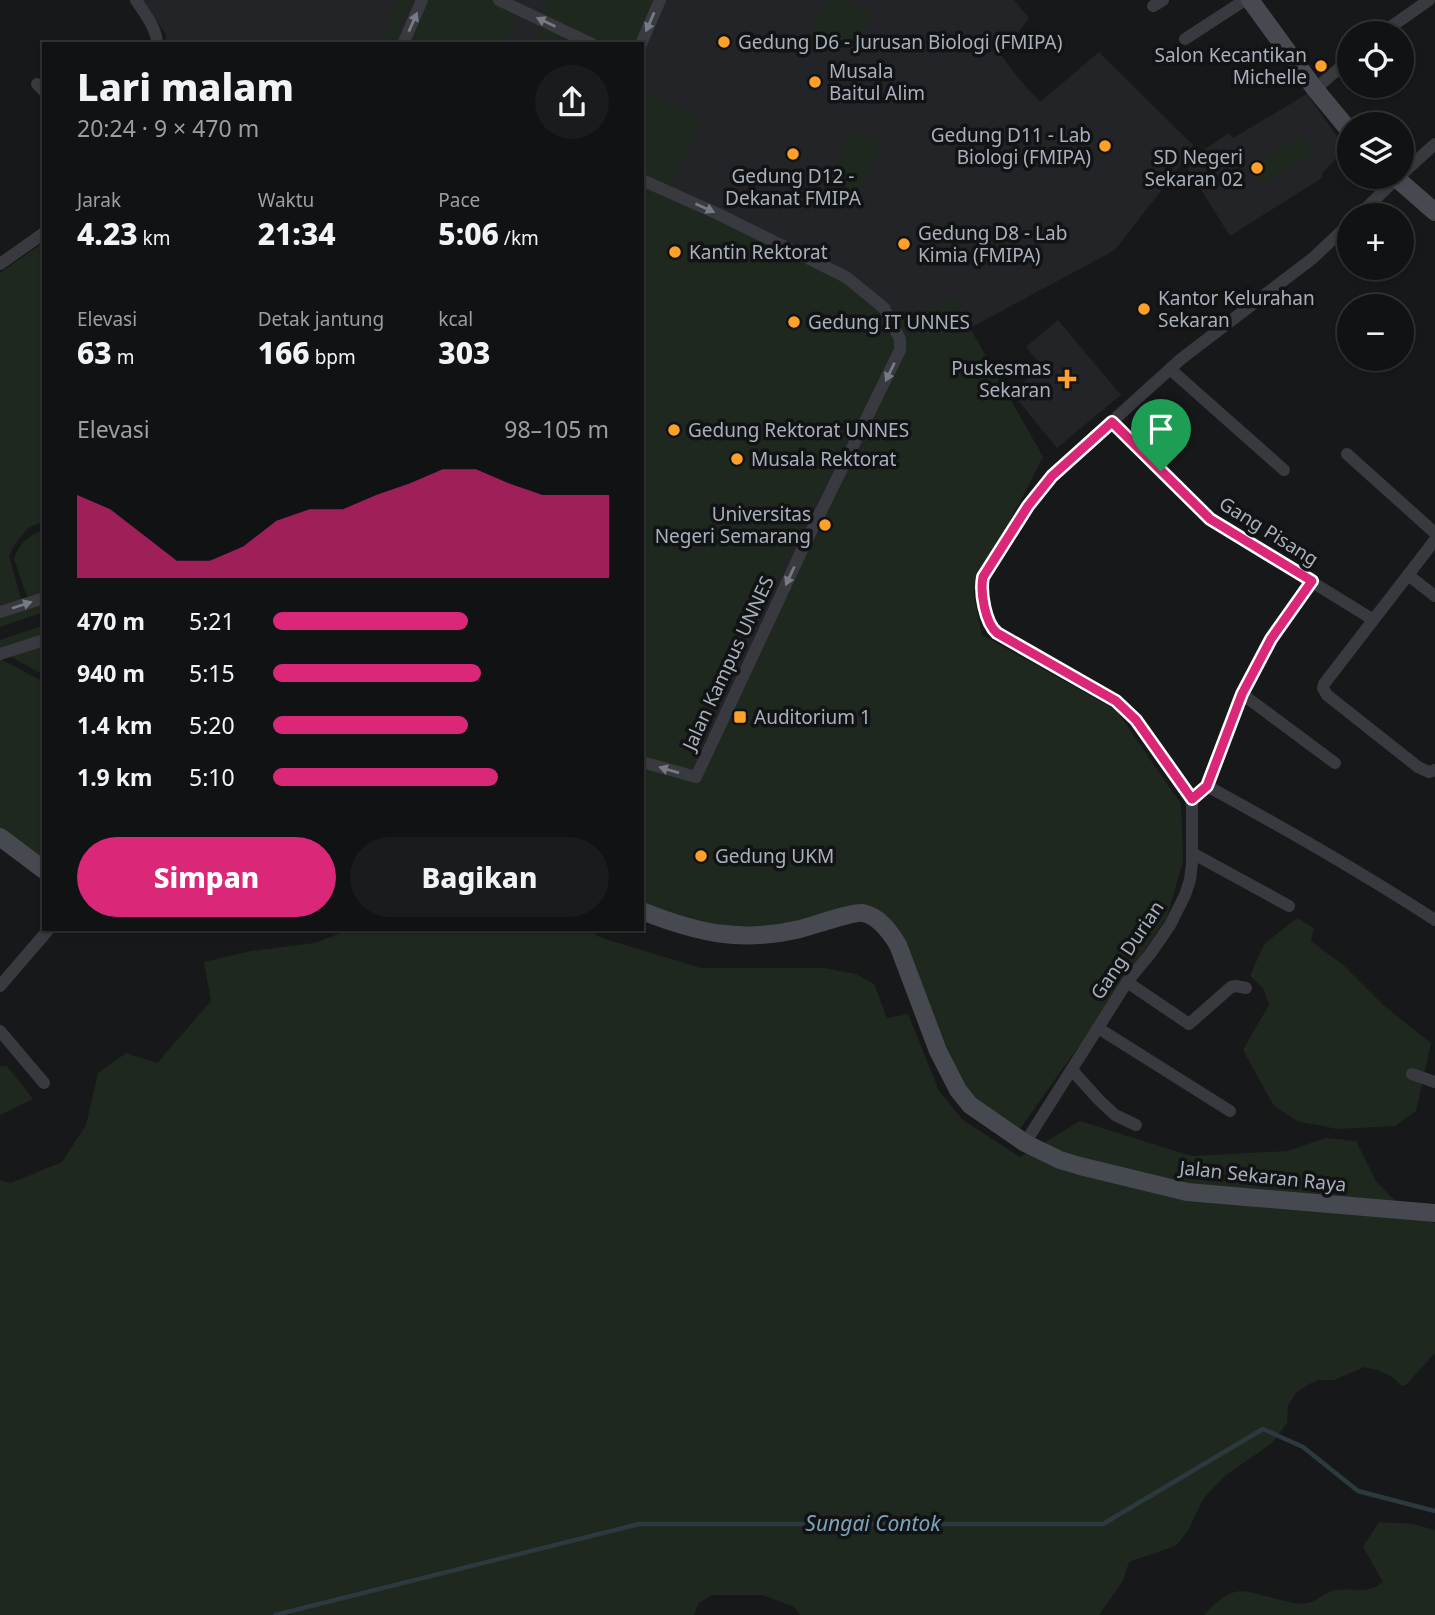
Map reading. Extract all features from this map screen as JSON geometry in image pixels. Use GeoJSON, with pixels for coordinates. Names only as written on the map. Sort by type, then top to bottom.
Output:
{"type":"FeatureCollection","features":[{"type":"Feature","properties":{"kind":"main road"},"geometry":{"type":"LineString","coordinates":[[1250,0],[1337,116]]}},
{"type":"Feature","properties":{"kind":"main road"},"geometry":{"type":"LineString","coordinates":[[1411,189],[1435,212]]}},
{"type":"Feature","properties":{"kind":"main road"},"geometry":{"type":"LineString","coordinates":[[0,837],[42,868]]}},
{"type":"Feature","properties":{"kind":"main road","name":"Jalan Sekaran Raya"},"geometry":{"type":"LineString","coordinates":[[644,912],[712,934],[739,936],[781,934],[858,912],[867,914],[890,932],[898,945],[938,1051],[958,1090],[970,1105],[1025,1143],[1060,1160],[1187,1192],[1435,1213]]}},
{"type":"Feature","properties":{"kind":"street"},"geometry":{"type":"LineString","coordinates":[[136,0],[156,32],[157,42]]}},
{"type":"Feature","properties":{"kind":"street"},"geometry":{"type":"LineString","coordinates":[[404,42],[422,0]]}},
{"type":"Feature","properties":{"kind":"street"},"geometry":{"type":"LineString","coordinates":[[499,0],[588,42]]}},
{"type":"Feature","properties":{"kind":"street"},"geometry":{"type":"LineString","coordinates":[[642,42],[660,0]]}},
{"type":"Feature","properties":{"kind":"street"},"geometry":{"type":"LineString","coordinates":[[1185,39],[1245,0]]}},
{"type":"Feature","properties":{"kind":"street"},"geometry":{"type":"LineString","coordinates":[[1399,21],[1429,0]]}},
{"type":"Feature","properties":{"kind":"street"},"geometry":{"type":"LineString","coordinates":[[1315,89],[1337,70]]}},
{"type":"Feature","properties":{"kind":"street"},"geometry":{"type":"LineString","coordinates":[[1414,162],[1435,144]]}},
{"type":"Feature","properties":{"kind":"street","name":"Jalan Kampus UNNES"},"geometry":{"type":"LineString","coordinates":[[644,181],[846,277],[884,308],[900,339],[901,350],[803,548],[696,777],[644,763]]}},
{"type":"Feature","properties":{"kind":"street"},"geometry":{"type":"LineString","coordinates":[[1371,203],[1385,189]]}},
{"type":"Feature","properties":{"kind":"street"},"geometry":{"type":"LineString","coordinates":[[0,264],[42,234]]}},
{"type":"Feature","properties":{"kind":"street"},"geometry":{"type":"LineString","coordinates":[[1312,581],[1271,639],[1242,694],[1207,786],[1192,799],[1136,720],[1122,706],[997,633],[988,622],[981,587],[983,577],[1028,506],[1052,476],[1181,359],[1314,258],[1337,236]]}},
{"type":"Feature","properties":{"kind":"street"},"geometry":{"type":"LineString","coordinates":[[1170,369],[1284,470]]}},
{"type":"Feature","properties":{"kind":"street","name":"Gang Pisang"},"geometry":{"type":"LineString","coordinates":[[1112,422],[1210,519],[1372,619]]}},
{"type":"Feature","properties":{"kind":"street"},"geometry":{"type":"LineString","coordinates":[[1347,454],[1435,533]]}},
{"type":"Feature","properties":{"kind":"street"},"geometry":{"type":"LineString","coordinates":[[1435,540],[1372,619],[1323,688],[1327,695],[1418,767],[1429,772],[1435,770]]}},
{"type":"Feature","properties":{"kind":"street"},"geometry":{"type":"LineString","coordinates":[[1408,575],[1435,596]]}},
{"type":"Feature","properties":{"kind":"street"},"geometry":{"type":"LineString","coordinates":[[0,612],[42,599]]}},
{"type":"Feature","properties":{"kind":"street"},"geometry":{"type":"LineString","coordinates":[[0,654],[42,641]]}},
{"type":"Feature","properties":{"kind":"street"},"geometry":{"type":"LineString","coordinates":[[1242,694],[1335,763]]}},
{"type":"Feature","properties":{"kind":"street"},"geometry":{"type":"LineString","coordinates":[[1207,786],[1435,920]]}},
{"type":"Feature","properties":{"kind":"street","name":"Gang Durian"},"geometry":{"type":"LineString","coordinates":[[1025,1143],[1127,982],[1170,925],[1180,905],[1191,880],[1192,799]]}},
{"type":"Feature","properties":{"kind":"street"},"geometry":{"type":"LineString","coordinates":[[1192,853],[1289,906]]}},
{"type":"Feature","properties":{"kind":"street"},"geometry":{"type":"LineString","coordinates":[[0,986],[47,931]]}},
{"type":"Feature","properties":{"kind":"street"},"geometry":{"type":"LineString","coordinates":[[1127,982],[1189,1024],[1231,987],[1246,988]]}},
{"type":"Feature","properties":{"kind":"street"},"geometry":{"type":"LineString","coordinates":[[1098,1028],[1230,1111]]}},
{"type":"Feature","properties":{"kind":"street"},"geometry":{"type":"LineString","coordinates":[[0,1031],[44,1083]]}},
{"type":"Feature","properties":{"kind":"street"},"geometry":{"type":"LineString","coordinates":[[1072,1070],[1115,1115],[1136,1125]]}},
{"type":"Feature","properties":{"kind":"street"},"geometry":{"type":"LineString","coordinates":[[1412,1074],[1435,1083]]}},
{"type":"Feature","properties":{"kind":"shaded area","name":"Universitas Negeri Semarang"},"geometry":{"type":"Polygon","coordinates":[[[143,0],[1014,0],[1029,18],[1001,55],[1040,102],[1099,52],[1195,147],[1115,250],[970,328],[1043,457],[973,592],[982,635],[1116,710],[1181,804],[1183,861],[888,923],[644,906],[644,42],[164,42],[166,35],[143,0]]]}},
{"type":"Feature","properties":{"kind":"shaded area"},"geometry":{"type":"Polygon","coordinates":[[[399,0],[413,0],[394,42],[379,42],[399,0]]]}},
{"type":"Feature","properties":{"kind":"shaded area"},"geometry":{"type":"Polygon","coordinates":[[[428,0],[487,0],[517,15],[504,42],[410,42],[428,0]]]}},
{"type":"Feature","properties":{"kind":"shaded area"},"geometry":{"type":"Polygon","coordinates":[[[548,0],[656,0],[637,42],[605,42],[546,16],[544,7],[548,0]]]}},
{"type":"Feature","properties":{"kind":"shaded area"},"geometry":{"type":"Polygon","coordinates":[[[827,0],[846,0],[872,13],[852,53],[811,33],[827,0]]]}},
{"type":"Feature","properties":{"kind":"shaded area"},"geometry":{"type":"Polygon","coordinates":[[[542,25],[577,42],[533,42],[542,25]]]}},
{"type":"Feature","properties":{"kind":"shaded area"},"geometry":{"type":"Polygon","coordinates":[[[644,91],[702,119],[669,189],[644,177],[644,91]]]}},
{"type":"Feature","properties":{"kind":"shaded area","name":"SD Negeri Sekaran 02"},"geometry":{"type":"Polygon","coordinates":[[[1307,94],[1337,136],[1337,158],[1322,173],[1322,178],[1230,236],[1184,163],[1229,133],[1233,138],[1307,94]]]}},
{"type":"Feature","properties":{"kind":"shaded area"},"geometry":{"type":"Polygon","coordinates":[[[853,130],[882,143],[853,206],[824,192],[853,130]]]}},
{"type":"Feature","properties":{"kind":"shaded area"},"geometry":{"type":"Polygon","coordinates":[[[1302,135],[1313,152],[1262,185],[1251,168],[1302,135]]]}},
{"type":"Feature","properties":{"kind":"shaded area"},"geometry":{"type":"Polygon","coordinates":[[[644,185],[845,282],[880,309],[894,338],[894,347],[772,589],[691,771],[644,758],[644,185]]]}},
{"type":"Feature","properties":{"kind":"shaded area"},"geometry":{"type":"Polygon","coordinates":[[[42,243],[42,522],[28,528],[9,556],[21,599],[0,606],[0,273],[42,243]]]}},
{"type":"Feature","properties":{"kind":"shaded area"},"geometry":{"type":"Polygon","coordinates":[[[957,297],[970,328],[1043,457],[973,592],[982,635],[1116,710],[1181,804],[1183,861],[1167,917],[1017,1133],[961,1090],[872,911],[788,926],[713,927],[644,907],[644,767],[697,782],[904,350],[907,331],[925,311],[957,297]]]}},
{"type":"Feature","properties":{"kind":"shaded area"},"geometry":{"type":"Polygon","coordinates":[[[889,312],[900,316],[919,314],[906,329],[902,340],[889,312]]]}},
{"type":"Feature","properties":{"kind":"shaded area","name":"Puskesmas Sekaran"},"geometry":{"type":"Polygon","coordinates":[[[1058,320],[1121,395],[1057,448],[1011,392],[1042,367],[1026,347],[1058,320]]]}},
{"type":"Feature","properties":{"kind":"shaded area"},"geometry":{"type":"Polygon","coordinates":[[[42,531],[42,593],[27,597],[14,559],[25,540],[42,531]]]}},
{"type":"Feature","properties":{"kind":"shaded area"},"geometry":{"type":"Polygon","coordinates":[[[42,604],[42,613],[0,627],[0,617],[42,604]]]}},
{"type":"Feature","properties":{"kind":"shaded area"},"geometry":{"type":"Polygon","coordinates":[[[42,626],[42,636],[0,651],[0,640],[42,626]]]}},
{"type":"Feature","properties":{"kind":"shaded area"},"geometry":{"type":"Polygon","coordinates":[[[42,646],[42,674],[9,656],[42,646]]]}},
{"type":"Feature","properties":{"kind":"shaded area"},"geometry":{"type":"Polygon","coordinates":[[[0,659],[42,681],[42,860],[0,829],[0,659]]]}},
{"type":"Feature","properties":{"kind":"shaded area"},"geometry":{"type":"Polygon","coordinates":[[[1297,918],[1314,928],[1311,941],[1343,965],[1383,1005],[1431,1043],[1416,1111],[1395,1126],[1337,1129],[1297,1121],[1274,1106],[1243,1050],[1269,1005],[1263,988],[1250,976],[1264,944],[1297,918]]]}},
{"type":"Feature","properties":{"kind":"shaded area"},"geometry":{"type":"Polygon","coordinates":[[[345,931],[590,931],[605,939],[701,968],[824,968],[856,974],[874,984],[887,1018],[908,1014],[939,1091],[963,1120],[1020,1157],[1080,1121],[1191,1156],[1288,1151],[1325,1138],[1356,1141],[1376,1181],[1412,1218],[1435,1223],[1435,1353],[1406,1385],[1402,1386],[1391,1376],[1364,1367],[1334,1380],[1319,1380],[1296,1393],[1288,1405],[1287,1423],[1272,1443],[1225,1476],[1209,1492],[1189,1529],[1175,1546],[1129,1562],[1123,1581],[1099,1615],[800,1615],[794,1607],[763,1595],[712,1595],[699,1603],[694,1615],[0,1615],[0,1180],[11,1183],[62,1162],[86,1125],[98,1073],[126,1053],[157,1063],[211,1001],[204,962],[251,951],[315,943],[345,931]]]}},
{"type":"Feature","properties":{"kind":"shaded area"},"geometry":{"type":"Polygon","coordinates":[[[0,1066],[7,1066],[33,1099],[0,1115],[0,1066]]]}},
{"type":"Feature","properties":{"kind":"shaded area"},"geometry":{"type":"Polygon","coordinates":[[[1379,1522],[1413,1524],[1435,1530],[1435,1615],[1204,1615],[1223,1597],[1239,1591],[1305,1604],[1333,1591],[1366,1590],[1377,1586],[1383,1582],[1363,1547],[1379,1522]]]}},
{"type":"Feature","properties":{"kind":"waterway","name":"Sungai Contok"},"geometry":{"type":"LineString","coordinates":[[275,1615],[639,1524],[1103,1524],[1263,1429],[1303,1447],[1358,1491],[1435,1511]]}},
{"type":"Feature","properties":{"kind":"place","name":"Gedung D6 - Jurusan Biologi (FMIPA)"},"geometry":{"type":"Point","coordinates":[724,42]}},
{"type":"Feature","properties":{"kind":"place","name":"Salon Kecantikan Michelle"},"geometry":{"type":"Point","coordinates":[1321,66]}},
{"type":"Feature","properties":{"kind":"place","name":"Musala Baitul Alim"},"geometry":{"type":"Point","coordinates":[815,82]}},
{"type":"Feature","properties":{"kind":"place","name":"Gedung D11 - Lab Biologi (FMIPA)"},"geometry":{"type":"Point","coordinates":[1105,146]}},
{"type":"Feature","properties":{"kind":"place","name":"Gedung D12 - Dekanat FMIPA"},"geometry":{"type":"Point","coordinates":[793,154]}},
{"type":"Feature","properties":{"kind":"place","name":"SD Negeri Sekaran 02"},"geometry":{"type":"Point","coordinates":[1257,168]}},
{"type":"Feature","properties":{"kind":"place","name":"Gedung D8 - Lab Kimia (FMIPA)"},"geometry":{"type":"Point","coordinates":[904,244]}},
{"type":"Feature","properties":{"kind":"place","name":"Kantin Rektorat"},"geometry":{"type":"Point","coordinates":[675,252]}},
{"type":"Feature","properties":{"kind":"place","name":"Kantor Kelurahan Sekaran"},"geometry":{"type":"Point","coordinates":[1144,309]}},
{"type":"Feature","properties":{"kind":"place","name":"Gedung IT UNNES"},"geometry":{"type":"Point","coordinates":[794,322]}},
{"type":"Feature","properties":{"kind":"place","name":"Puskesmas Sekaran"},"geometry":{"type":"Point","coordinates":[1067,379]}},
{"type":"Feature","properties":{"kind":"place","name":"Gedung Rektorat UNNES"},"geometry":{"type":"Point","coordinates":[674,430]}},
{"type":"Feature","properties":{"kind":"place","name":"Musala Rektorat"},"geometry":{"type":"Point","coordinates":[737,459]}},
{"type":"Feature","properties":{"kind":"place","name":"Universitas Negeri Semarang"},"geometry":{"type":"Point","coordinates":[825,525]}},
{"type":"Feature","properties":{"kind":"place","name":"Auditorium 1"},"geometry":{"type":"Point","coordinates":[740,717]}},
{"type":"Feature","properties":{"kind":"place","name":"Gedung UKM"},"geometry":{"type":"Point","coordinates":[701,856]}},
{"type":"Feature","properties":{"kind":"route"},"geometry":{"type":"LineString","coordinates":[[1112,422],[1161,471],[1210,519],[1312,581],[1271,639],[1242,694],[1207,786],[1192,799],[1128,711],[1116,701],[994,631],[988,622],[981,587],[983,577],[1028,506],[1052,476],[1112,422]]}}]}
